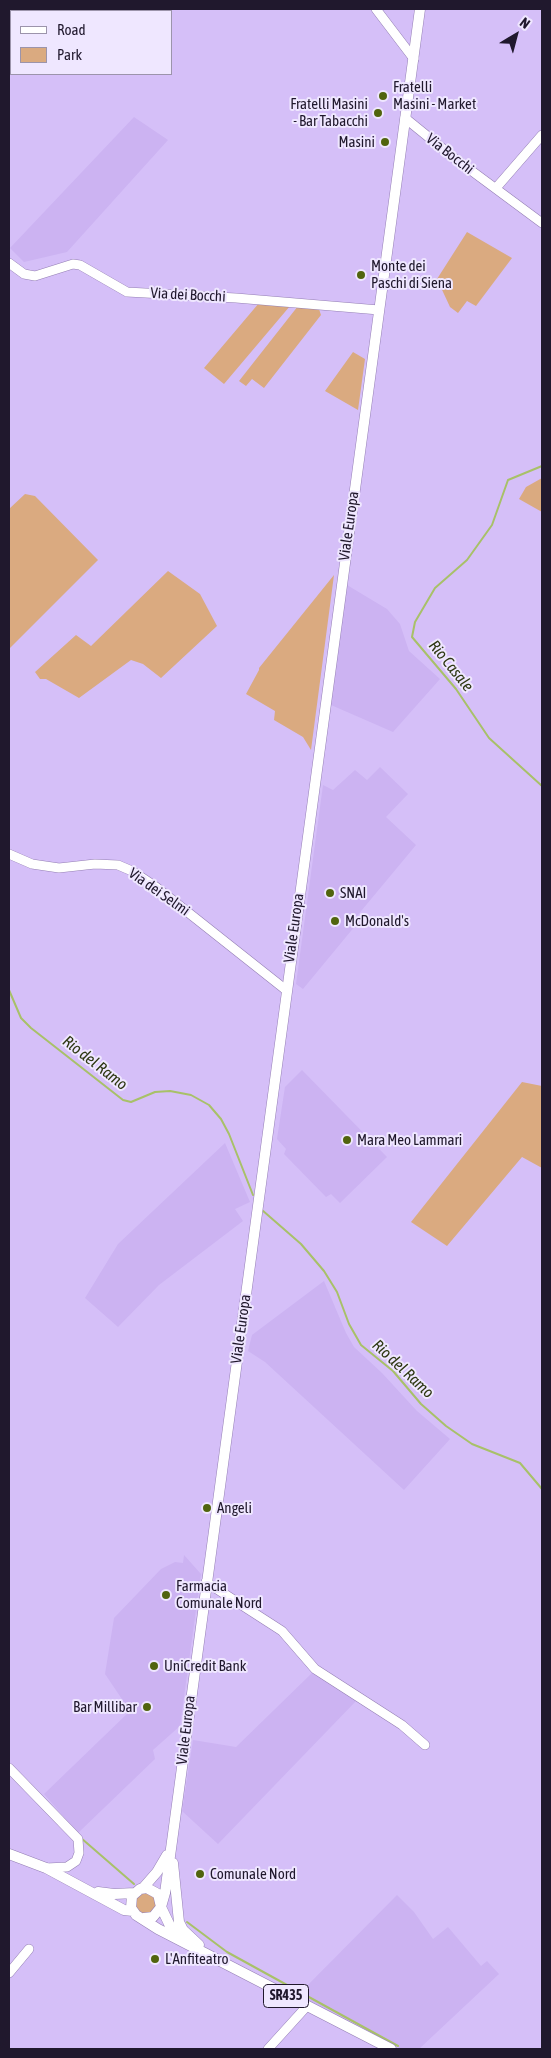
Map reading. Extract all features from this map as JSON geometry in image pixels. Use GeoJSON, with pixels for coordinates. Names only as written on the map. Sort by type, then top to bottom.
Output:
{"type":"FeatureCollection","features":[{"type":"Feature","properties":{"kind":"main road","name":"Viale Europa"},"geometry":{"type":"LineString","coordinates":[[161,1907],[420,9]]}},
{"type":"Feature","properties":{"kind":"main road","name":"Viale Europa"},"geometry":{"type":"LineString","coordinates":[[139,1891],[157,1872],[170,1847]]}},
{"type":"Feature","properties":{"kind":"main road","name":"Viale Europa"},"geometry":{"type":"LineString","coordinates":[[170,1847],[179,1922],[189,1936],[220,1961]]}},
{"type":"Feature","properties":{"kind":"main road","name":"SR435"},"geometry":{"type":"LineString","coordinates":[[9,1854],[46,1868],[92,1891],[124,1910],[144,1918],[182,1941],[390,2049]]}},
{"type":"Feature","properties":{"kind":"main road","name":"SR435"},"geometry":{"type":"LineString","coordinates":[[92,1891],[114,1894],[152,1889],[158,1894],[161,1907],[172,1930],[182,1941]]}},
{"type":"Feature","properties":{"kind":"main road"},"geometry":{"type":"LineString","coordinates":[[133,1912],[130,1904],[139,1891]]}},
{"type":"Feature","properties":{"kind":"main road"},"geometry":{"type":"LineString","coordinates":[[144,1918],[152,1917],[161,1907]]}},
{"type":"Feature","properties":{"kind":"street"},"geometry":{"type":"LineString","coordinates":[[376,9],[414,59]]}},
{"type":"Feature","properties":{"kind":"street","name":"Via Bocchi"},"geometry":{"type":"LineString","coordinates":[[405,118],[542,223]]}},
{"type":"Feature","properties":{"kind":"street"},"geometry":{"type":"LineString","coordinates":[[496,188],[542,135]]}},
{"type":"Feature","properties":{"kind":"street","name":"Via dei Bocchi"},"geometry":{"type":"LineString","coordinates":[[9,263],[24,274],[35,276],[73,264],[80,265],[127,292],[236,298],[379,310]]}},
{"type":"Feature","properties":{"kind":"street","name":"Via dei Selmi"},"geometry":{"type":"LineString","coordinates":[[9,854],[32,864],[59,868],[95,864],[118,865],[132,871],[156,886],[286,990]]}},
{"type":"Feature","properties":{"kind":"street"},"geometry":{"type":"LineString","coordinates":[[206,1582],[282,1631],[315,1669],[402,1725],[425,1745]]}},
{"type":"Feature","properties":{"kind":"street"},"geometry":{"type":"LineString","coordinates":[[9,1768],[78,1839],[80,1853],[76,1861],[67,1867],[46,1868]]}},
{"type":"Feature","properties":{"kind":"street"},"geometry":{"type":"LineString","coordinates":[[9,1972],[28,1949]]}},
{"type":"Feature","properties":{"kind":"street"},"geometry":{"type":"LineString","coordinates":[[268,2049],[307,2006]]}},
{"type":"Feature","properties":{"kind":"shaded area"},"geometry":{"type":"Polygon","coordinates":[[[134,117],[168,140],[67,252],[24,262],[10,248],[134,117]]]}},
{"type":"Feature","properties":{"kind":"shaded area"},"geometry":{"type":"Polygon","coordinates":[[[347,585],[387,609],[400,624],[409,651],[440,679],[393,732],[331,705],[347,585]]]}},
{"type":"Feature","properties":{"kind":"shaded area"},"geometry":{"type":"Polygon","coordinates":[[[380,767],[408,794],[386,817],[416,845],[357,916],[360,920],[303,989],[296,984],[323,785],[333,790],[355,770],[367,780],[380,767]]]}},
{"type":"Feature","properties":{"kind":"shaded area"},"geometry":{"type":"Polygon","coordinates":[[[302,1070],[387,1157],[340,1203],[331,1194],[326,1197],[284,1154],[286,1149],[277,1139],[285,1087],[302,1070]]]}},
{"type":"Feature","properties":{"kind":"shaded area"},"geometry":{"type":"Polygon","coordinates":[[[225,1143],[250,1202],[235,1209],[243,1221],[159,1285],[118,1327],[85,1298],[118,1244],[225,1143]]]}},
{"type":"Feature","properties":{"kind":"shaded area"},"geometry":{"type":"Polygon","coordinates":[[[324,1281],[354,1347],[382,1373],[417,1411],[450,1439],[404,1490],[265,1362],[248,1351],[252,1335],[324,1281]]]}},
{"type":"Feature","properties":{"kind":"shaded area"},"geometry":{"type":"Polygon","coordinates":[[[184,1555],[201,1574],[180,1726],[153,1750],[155,1759],[78,1833],[44,1794],[130,1711],[105,1674],[114,1618],[161,1569],[175,1562],[183,1563],[184,1555]]]}},
{"type":"Feature","properties":{"kind":"shaded area"},"geometry":{"type":"Polygon","coordinates":[[[313,1672],[357,1700],[218,1844],[182,1811],[193,1740],[236,1747],[313,1672]]]}},
{"type":"Feature","properties":{"kind":"shaded area"},"geometry":{"type":"Polygon","coordinates":[[[397,1895],[414,1912],[433,1939],[448,1927],[481,1966],[487,1961],[499,1974],[419,2049],[401,2049],[298,1995],[397,1895]]]}},
{"type":"Feature","properties":{"kind":"green space"},"geometry":{"type":"Polygon","coordinates":[[[467,232],[512,258],[476,306],[467,301],[458,313],[450,307],[437,279],[467,232]]]}},
{"type":"Feature","properties":{"kind":"green space"},"geometry":{"type":"Polygon","coordinates":[[[259,303],[290,306],[224,384],[204,368],[259,303]]]}},
{"type":"Feature","properties":{"kind":"green space"},"geometry":{"type":"Polygon","coordinates":[[[298,306],[319,309],[321,315],[264,388],[252,379],[246,386],[239,381],[298,306]]]}},
{"type":"Feature","properties":{"kind":"green space"},"geometry":{"type":"Polygon","coordinates":[[[353,352],[365,359],[358,410],[325,391],[353,352]]]}},
{"type":"Feature","properties":{"kind":"green space"},"geometry":{"type":"Polygon","coordinates":[[[542,478],[542,512],[519,499],[526,487],[542,478]]]}},
{"type":"Feature","properties":{"kind":"green space"},"geometry":{"type":"Polygon","coordinates":[[[25,494],[35,496],[98,560],[9,649],[9,509],[25,494]]]}},
{"type":"Feature","properties":{"kind":"green space"},"geometry":{"type":"Polygon","coordinates":[[[168,571],[200,594],[217,626],[161,678],[143,664],[131,660],[79,698],[46,679],[40,679],[35,672],[76,635],[91,646],[168,571]]]}},
{"type":"Feature","properties":{"kind":"green space"},"geometry":{"type":"Polygon","coordinates":[[[334,575],[311,750],[303,737],[274,720],[275,711],[246,694],[259,668],[334,575]]]}},
{"type":"Feature","properties":{"kind":"green space"},"geometry":{"type":"Polygon","coordinates":[[[522,1082],[542,1086],[542,1168],[522,1157],[447,1246],[411,1222],[522,1082]]]}},
{"type":"Feature","properties":{"kind":"green space"},"geometry":{"type":"Polygon","coordinates":[[[146,1892],[154,1895],[157,1903],[154,1911],[146,1914],[138,1911],[135,1903],[138,1895],[146,1892]]]}},
{"type":"Feature","properties":{"kind":"waterway","name":"Rio Casale"},"geometry":{"type":"LineString","coordinates":[[542,466],[508,480],[492,525],[467,560],[435,588],[415,622],[412,637],[456,689],[489,738],[542,786]]}},
{"type":"Feature","properties":{"kind":"waterway","name":"Rio del Ramo"},"geometry":{"type":"LineString","coordinates":[[9,990],[21,1018],[31,1028],[123,1100],[131,1102],[155,1092],[170,1091],[191,1095],[209,1105],[221,1119],[229,1134],[253,1195]]}},
{"type":"Feature","properties":{"kind":"waterway","name":"Rio del Ramo"},"geometry":{"type":"LineString","coordinates":[[262,1210],[301,1244],[324,1271],[337,1292],[349,1324],[361,1345],[393,1371],[421,1404],[446,1426],[472,1444],[520,1463],[542,1489]]}},
{"type":"Feature","properties":{"kind":"waterway"},"geometry":{"type":"LineString","coordinates":[[81,1838],[134,1884]]}},
{"type":"Feature","properties":{"kind":"waterway"},"geometry":{"type":"LineString","coordinates":[[187,1922],[227,1952],[398,2046]]}},
{"type":"Feature","properties":{"kind":"place","name":"Fratelli Masini - Market"},"geometry":{"type":"Point","coordinates":[383,96]}},
{"type":"Feature","properties":{"kind":"place","name":"Fratelli Masini - Bar Tabacchi"},"geometry":{"type":"Point","coordinates":[378,113]}},
{"type":"Feature","properties":{"kind":"place","name":"Masini"},"geometry":{"type":"Point","coordinates":[385,142]}},
{"type":"Feature","properties":{"kind":"place","name":"Monte dei Paschi di Siena"},"geometry":{"type":"Point","coordinates":[361,275]}},
{"type":"Feature","properties":{"kind":"place","name":"SNAI"},"geometry":{"type":"Point","coordinates":[330,893]}},
{"type":"Feature","properties":{"kind":"place","name":"McDonald's"},"geometry":{"type":"Point","coordinates":[335,921]}},
{"type":"Feature","properties":{"kind":"place","name":"Mara Meo Lammari"},"geometry":{"type":"Point","coordinates":[347,1140]}},
{"type":"Feature","properties":{"kind":"place","name":"Angeli"},"geometry":{"type":"Point","coordinates":[207,1508]}},
{"type":"Feature","properties":{"kind":"place","name":"Farmacia Comunale Nord"},"geometry":{"type":"Point","coordinates":[166,1595]}},
{"type":"Feature","properties":{"kind":"place","name":"UniCredit Bank"},"geometry":{"type":"Point","coordinates":[154,1666]}},
{"type":"Feature","properties":{"kind":"place","name":"Bar Millibar"},"geometry":{"type":"Point","coordinates":[147,1707]}},
{"type":"Feature","properties":{"kind":"place","name":"Comunale Nord"},"geometry":{"type":"Point","coordinates":[200,1874]}},
{"type":"Feature","properties":{"kind":"place","name":"L'Anfiteatro"},"geometry":{"type":"Point","coordinates":[155,1959]}}]}
